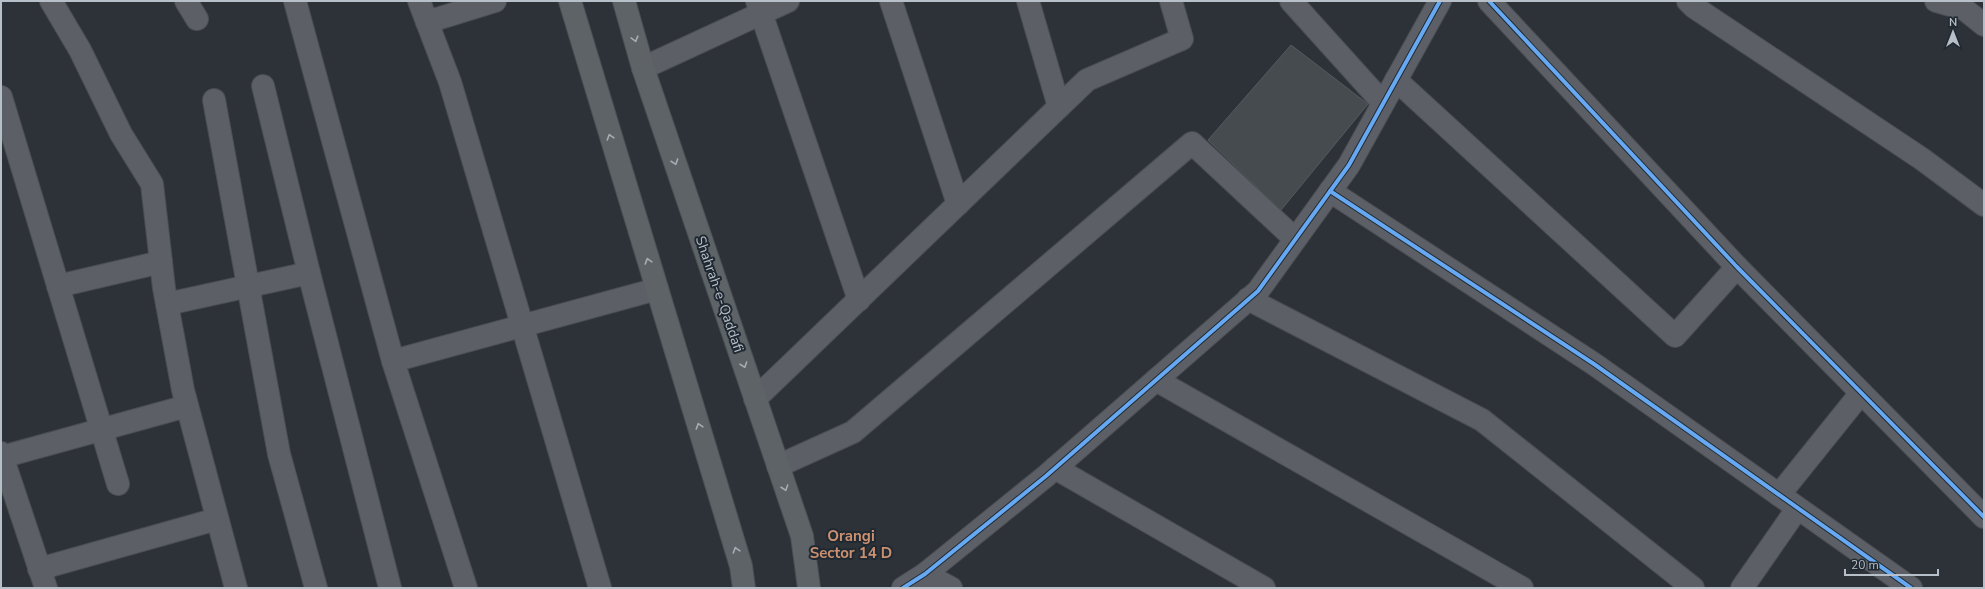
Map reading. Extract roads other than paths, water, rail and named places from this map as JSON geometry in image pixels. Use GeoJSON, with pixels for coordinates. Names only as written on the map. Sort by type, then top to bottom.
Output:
{"type":"FeatureCollection","features":[{"type":"Feature","properties":{"kind":"main road"},"geometry":{"type":"LineString","coordinates":[[570,1],[741,566],[744,588]]}},
{"type":"Feature","properties":{"kind":"main road","name":"Shahrah-e-Qaddafi"},"geometry":{"type":"LineString","coordinates":[[624,1],[643,68],[802,536],[809,588]]}},
{"type":"Feature","properties":{"kind":"street"},"geometry":{"type":"LineString","coordinates":[[51,1],[80,50],[121,134],[152,184],[167,304],[187,406],[236,588]]}},
{"type":"Feature","properties":{"kind":"street"},"geometry":{"type":"LineString","coordinates":[[295,1],[393,361],[466,588]]}},
{"type":"Feature","properties":{"kind":"street"},"geometry":{"type":"LineString","coordinates":[[418,1],[450,82],[600,588]]}},
{"type":"Feature","properties":{"kind":"street"},"geometry":{"type":"LineString","coordinates":[[427,22],[495,1]]}},
{"type":"Feature","properties":{"kind":"street"},"geometry":{"type":"LineString","coordinates":[[643,68],[759,7],[788,1]]}},
{"type":"Feature","properties":{"kind":"street"},"geometry":{"type":"LineString","coordinates":[[891,1],[958,204]]}},
{"type":"Feature","properties":{"kind":"street"},"geometry":{"type":"LineString","coordinates":[[1028,1],[1059,107]]}},
{"type":"Feature","properties":{"kind":"street"},"geometry":{"type":"LineString","coordinates":[[755,399],[1087,80],[1182,39],[1171,1]]}},
{"type":"Feature","properties":{"kind":"street"},"geometry":{"type":"LineString","coordinates":[[1291,1],[1383,103]]}},
{"type":"Feature","properties":{"kind":"street"},"geometry":{"type":"LineString","coordinates":[[903,588],[925,574],[1055,468],[1258,291],[1349,164],[1440,1]]}},
{"type":"Feature","properties":{"kind":"street"},"geometry":{"type":"LineString","coordinates":[[1489,1],[1737,267],[1984,517]]}},
{"type":"Feature","properties":{"kind":"street"},"geometry":{"type":"LineString","coordinates":[[1688,1],[1694,7],[1922,159],[1984,205]]}},
{"type":"Feature","properties":{"kind":"street"},"geometry":{"type":"LineString","coordinates":[[1936,1],[1964,9],[1984,25]]}},
{"type":"Feature","properties":{"kind":"street"},"geometry":{"type":"LineString","coordinates":[[759,7],[859,300]]}},
{"type":"Feature","properties":{"kind":"street"},"geometry":{"type":"LineString","coordinates":[[1396,80],[1675,336],[1737,267]]}},
{"type":"Feature","properties":{"kind":"street"},"geometry":{"type":"LineString","coordinates":[[263,86],[308,273],[390,588]]}},
{"type":"Feature","properties":{"kind":"street"},"geometry":{"type":"LineString","coordinates":[[1,97],[118,484]]}},
{"type":"Feature","properties":{"kind":"street"},"geometry":{"type":"LineString","coordinates":[[214,100],[279,454],[316,588]]}},
{"type":"Feature","properties":{"kind":"street"},"geometry":{"type":"LineString","coordinates":[[778,466],[853,432],[1192,143],[1295,239]]}},
{"type":"Feature","properties":{"kind":"street"},"geometry":{"type":"LineString","coordinates":[[1330,191],[1594,364],[1908,587]]}},
{"type":"Feature","properties":{"kind":"street"},"geometry":{"type":"LineString","coordinates":[[58,286],[161,262]]}},
{"type":"Feature","properties":{"kind":"street"},"geometry":{"type":"LineString","coordinates":[[167,304],[308,273]]}},
{"type":"Feature","properties":{"kind":"street"},"geometry":{"type":"LineString","coordinates":[[393,361],[657,289]]}},
{"type":"Feature","properties":{"kind":"street"},"geometry":{"type":"LineString","coordinates":[[1248,299],[1482,420],[1693,588]]}},
{"type":"Feature","properties":{"kind":"street"},"geometry":{"type":"LineString","coordinates":[[1156,380],[1522,588]]}},
{"type":"Feature","properties":{"kind":"street"},"geometry":{"type":"LineString","coordinates":[[1779,495],[1861,393]]}},
{"type":"Feature","properties":{"kind":"street"},"geometry":{"type":"LineString","coordinates":[[187,406],[102,430],[2,455],[42,578],[217,519]]}},
{"type":"Feature","properties":{"kind":"street"},"geometry":{"type":"LineString","coordinates":[[1055,468],[1264,588]]}},
{"type":"Feature","properties":{"kind":"street"},"geometry":{"type":"LineString","coordinates":[[1742,588],[1797,509]]}},
{"type":"Feature","properties":{"kind":"street"},"geometry":{"type":"LineString","coordinates":[[925,574],[951,588]]}},
{"type":"Feature","properties":{"kind":"district","name":"Orangi Sector 14 D"},"geometry":{"type":"Point","coordinates":[851,544]}}]}
